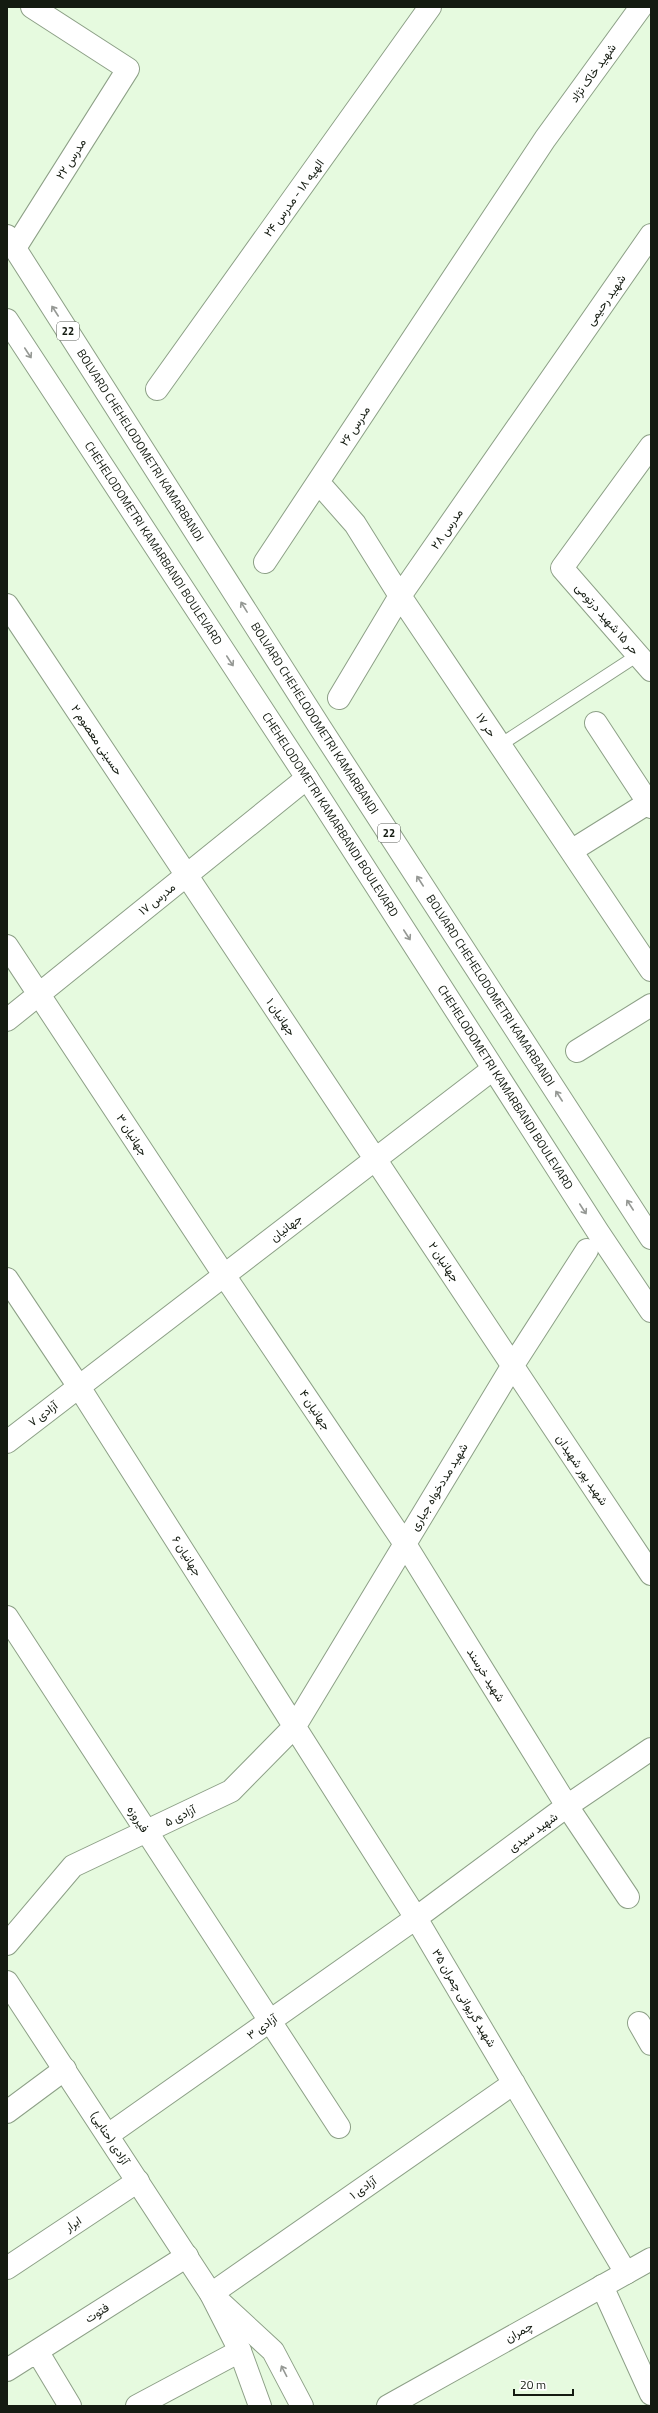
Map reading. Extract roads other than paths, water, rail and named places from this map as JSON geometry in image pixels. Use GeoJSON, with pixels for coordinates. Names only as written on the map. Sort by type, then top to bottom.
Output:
{"type":"FeatureCollection","features":[{"type":"Feature","properties":{"kind":"street","name":"مدرس ۲۲"},"geometry":{"type":"LineString","coordinates":[[11,242],[128,69],[32,7]]}},
{"type":"Feature","properties":{"kind":"street","name":"الهیه ۱۸ - مدرس ۲۴"},"geometry":{"type":"LineString","coordinates":[[157,390],[430,7]]}},
{"type":"Feature","properties":{"kind":"street","name":"شهید خاک نژاد"},"geometry":{"type":"LineString","coordinates":[[445,290],[545,139],[642,7]]}},
{"type":"Feature","properties":{"kind":"street","name":"شهید رحیمی"},"geometry":{"type":"LineString","coordinates":[[561,364],[651,235]]}},
{"type":"Feature","properties":{"kind":"street","name":"BOLVARD CHEHELODOMETRI KAMARBANDI"},"geometry":{"type":"LineString","coordinates":[[11,242],[321,729],[651,1238]]}},
{"type":"Feature","properties":{"kind":"street","name":"مدرس ۲۶"},"geometry":{"type":"LineString","coordinates":[[265,562],[445,290]]}},
{"type":"Feature","properties":{"kind":"street","name":"CHEHELODOMETRI KAMARBANDI BOULEVARD"},"geometry":{"type":"LineString","coordinates":[[7,320],[307,778],[493,1069],[651,1311]]}},
{"type":"Feature","properties":{"kind":"street","name":"مدرس ۲۸"},"geometry":{"type":"LineString","coordinates":[[339,698],[400,596],[561,364]]}},
{"type":"Feature","properties":{"kind":"street"},"geometry":{"type":"LineString","coordinates":[[644,471],[651,446]]}},
{"type":"Feature","properties":{"kind":"street","name":"حر ۱۵ شهید درتومی"},"geometry":{"type":"LineString","coordinates":[[644,471],[562,568],[644,663]]}},
{"type":"Feature","properties":{"kind":"street","name":"حر ۱۷"},"geometry":{"type":"LineString","coordinates":[[318,482],[355,524],[400,596],[651,970]]}},
{"type":"Feature","properties":{"kind":"street","name":"حسینی معصوم ۲"},"geometry":{"type":"LineString","coordinates":[[7,605],[186,875]]}},
{"type":"Feature","properties":{"kind":"street"},"geometry":{"type":"LineString","coordinates":[[571,851],[650,805],[596,723]]}},
{"type":"Feature","properties":{"kind":"street","name":"مدرس ۱۷"},"geometry":{"type":"LineString","coordinates":[[7,1020],[307,778]]}},
{"type":"Feature","properties":{"kind":"street","name":"جهانیان ۱"},"geometry":{"type":"LineString","coordinates":[[186,875],[376,1159]]}},
{"type":"Feature","properties":{"kind":"street","name":"جهانیان ۳"},"geometry":{"type":"LineString","coordinates":[[7,946],[224,1276]]}},
{"type":"Feature","properties":{"kind":"street"},"geometry":{"type":"LineString","coordinates":[[577,1051],[651,1005]]}},
{"type":"Feature","properties":{"kind":"street","name":"جهانیان"},"geometry":{"type":"LineString","coordinates":[[79,1387],[493,1069]]}},
{"type":"Feature","properties":{"kind":"street","name":"جهانیان ۲"},"geometry":{"type":"LineString","coordinates":[[376,1159],[513,1366]]}},
{"type":"Feature","properties":{"kind":"street","name":"شهید مددخواه جباری"},"geometry":{"type":"LineString","coordinates":[[295,1726],[513,1366],[587,1250]]}},
{"type":"Feature","properties":{"kind":"street","name":"جهانیان ۴"},"geometry":{"type":"LineString","coordinates":[[224,1276],[405,1544]]}},
{"type":"Feature","properties":{"kind":"street","name":"جهانیان ۶"},"geometry":{"type":"LineString","coordinates":[[7,1278],[79,1387],[295,1726]]}},
{"type":"Feature","properties":{"kind":"street","name":"شهید پور شهیدان"},"geometry":{"type":"LineString","coordinates":[[513,1366],[651,1574]]}},
{"type":"Feature","properties":{"kind":"street","name":"آزادی ۷"},"geometry":{"type":"LineString","coordinates":[[7,1442],[79,1387]]}},
{"type":"Feature","properties":{"kind":"street","name":"شهید خرسند"},"geometry":{"type":"LineString","coordinates":[[405,1544],[567,1806],[628,1897]]}},
{"type":"Feature","properties":{"kind":"street","name":"فیروزه"},"geometry":{"type":"LineString","coordinates":[[7,1617],[339,2127]]}},
{"type":"Feature","properties":{"kind":"street","name":"آزادی ۵"},"geometry":{"type":"LineString","coordinates":[[7,1944],[73,1866],[147,1833],[232,1791],[295,1726]]}},
{"type":"Feature","properties":{"kind":"street","name":"شهید گریوانی چمران ۳۵"},"geometry":{"type":"LineString","coordinates":[[295,1726],[416,1918],[626,2273]]}},
{"type":"Feature","properties":{"kind":"street","name":"شهید سیدی"},"geometry":{"type":"LineString","coordinates":[[416,1918],[567,1806],[651,1749]]}},
{"type":"Feature","properties":{"kind":"street","name":"آزادی ۳"},"geometry":{"type":"LineString","coordinates":[[108,2135],[416,1918]]}},
{"type":"Feature","properties":{"kind":"street","name":"آزادی (حنایی)"},"geometry":{"type":"LineString","coordinates":[[7,1982],[211,2294],[240,2351],[260,2406]]}},
{"type":"Feature","properties":{"kind":"street"},"geometry":{"type":"LineString","coordinates":[[639,2023],[651,2044]]}},
{"type":"Feature","properties":{"kind":"street"},"geometry":{"type":"LineString","coordinates":[[7,2112],[65,2069]]}},
{"type":"Feature","properties":{"kind":"street","name":"آزادی ۱"},"geometry":{"type":"LineString","coordinates":[[211,2294],[514,2083]]}},
{"type":"Feature","properties":{"kind":"street","name":"ابرار"},"geometry":{"type":"LineString","coordinates":[[7,2268],[138,2181]]}},
{"type":"Feature","properties":{"kind":"street","name":"فتوت"},"geometry":{"type":"LineString","coordinates":[[7,2370],[187,2256]]}},
{"type":"Feature","properties":{"kind":"street","name":"چمران"},"geometry":{"type":"LineString","coordinates":[[388,2406],[651,2260]]}},
{"type":"Feature","properties":{"kind":"street"},"geometry":{"type":"LineString","coordinates":[[602,2286],[651,2394]]}},
{"type":"Feature","properties":{"kind":"street","name":"آزادی (حنایی)"},"geometry":{"type":"LineString","coordinates":[[211,2294],[273,2351],[302,2406]]}},
{"type":"Feature","properties":{"kind":"street"},"geometry":{"type":"LineString","coordinates":[[37,2351],[70,2406]]}},
{"type":"Feature","properties":{"kind":"street"},"geometry":{"type":"LineString","coordinates":[[137,2406],[240,2351]]}},
{"type":"Feature","properties":{"kind":"lane"},"geometry":{"type":"LineString","coordinates":[[500,745],[644,663]]}}]}
